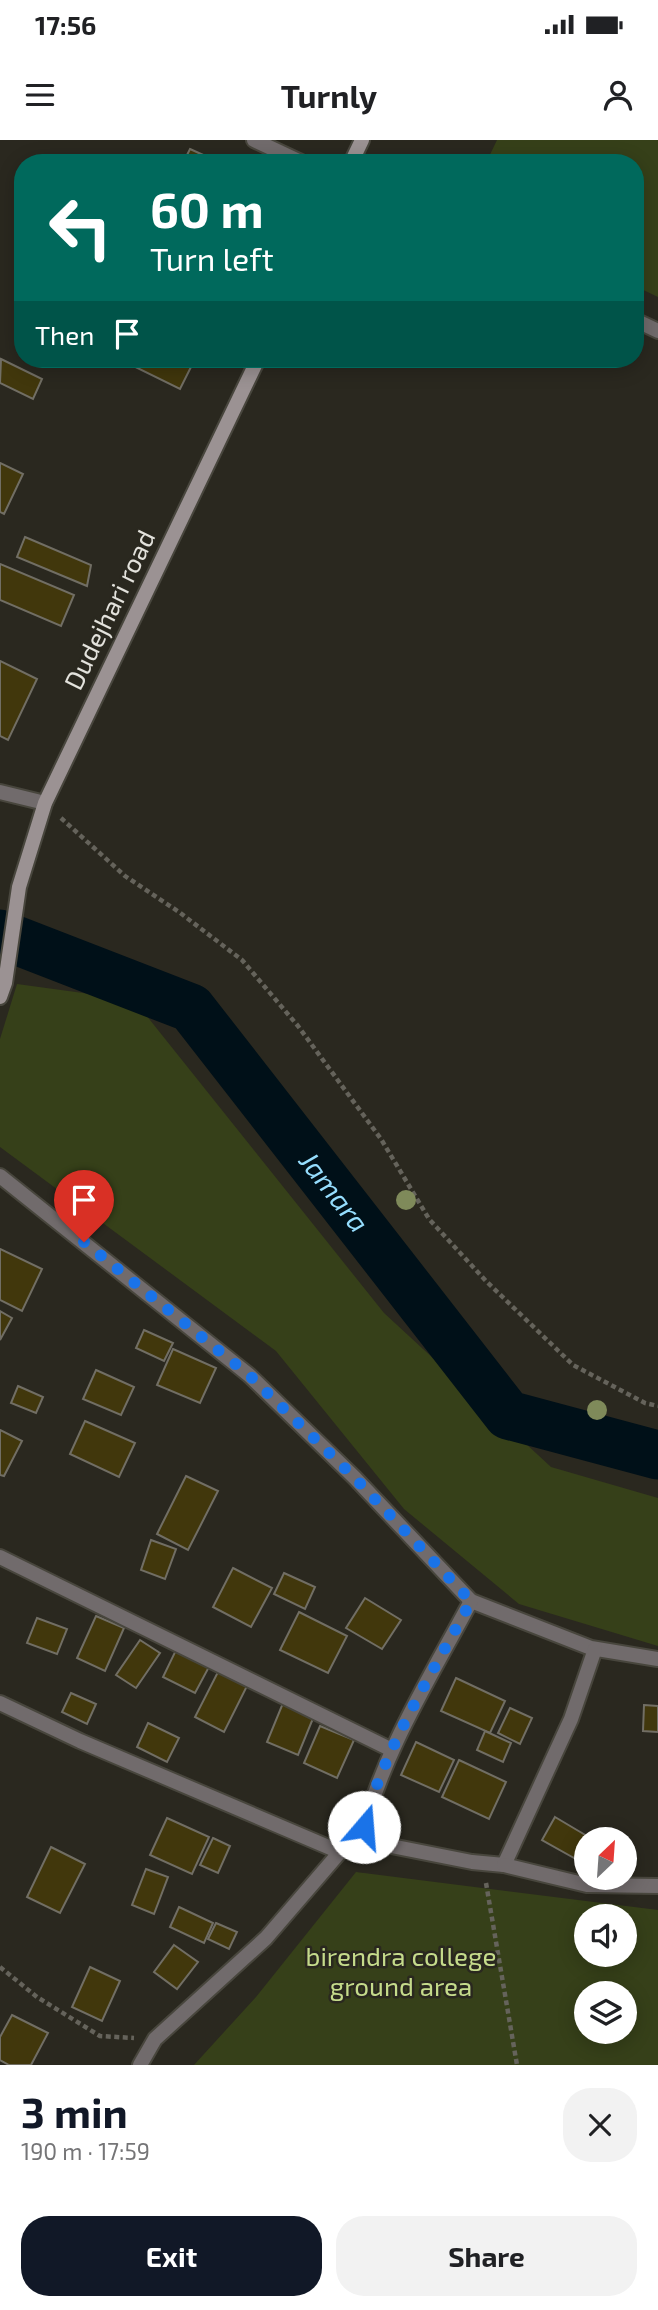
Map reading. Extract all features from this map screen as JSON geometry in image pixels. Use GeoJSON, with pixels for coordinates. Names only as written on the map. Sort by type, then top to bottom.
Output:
{"type":"FeatureCollection","features":[{"type":"Feature","properties":{"kind":"street"},"geometry":{"type":"LineString","coordinates":[[254,140],[284,154]]}},
{"type":"Feature","properties":{"kind":"street","name":"Dudejhari road"},"geometry":{"type":"LineString","coordinates":[[3,990],[19,887],[45,803],[254,368]]}},
{"type":"Feature","properties":{"kind":"street"},"geometry":{"type":"LineString","coordinates":[[0,793],[45,803]]}},
{"type":"Feature","properties":{"kind":"street"},"geometry":{"type":"LineString","coordinates":[[0,1175],[249,1375],[355,1478],[471,1601],[595,1649],[658,1659]]}},
{"type":"Feature","properties":{"kind":"street"},"geometry":{"type":"LineString","coordinates":[[0,1557],[392,1750]]}},
{"type":"Feature","properties":{"kind":"street"},"geometry":{"type":"LineString","coordinates":[[361,1840],[367,1813],[392,1750],[471,1601]]}},
{"type":"Feature","properties":{"kind":"street"},"geometry":{"type":"LineString","coordinates":[[504,1865],[571,1719],[595,1649]]}},
{"type":"Feature","properties":{"kind":"street"},"geometry":{"type":"LineString","coordinates":[[0,1703],[80,1741],[340,1852]]}},
{"type":"Feature","properties":{"kind":"street"},"geometry":{"type":"LineString","coordinates":[[140,2065],[155,2039],[266,1938],[340,1852],[361,1840],[472,1862],[504,1865],[587,1885],[658,1886]]}},
{"type":"Feature","properties":{"kind":"path"},"geometry":{"type":"LineString","coordinates":[[45,803],[125,876],[179,912],[242,960],[298,1026],[381,1139],[429,1219],[486,1281],[573,1365],[645,1403],[658,1406]]}},
{"type":"Feature","properties":{"kind":"path"},"geometry":{"type":"LineString","coordinates":[[472,1862],[485,1878],[517,2065]]}},
{"type":"Feature","properties":{"kind":"path"},"geometry":{"type":"LineString","coordinates":[[0,1967],[37,1997],[100,2036],[155,2039]]}},
{"type":"Feature","properties":{"kind":"green space"},"geometry":{"type":"Polygon","coordinates":[[[497,140],[658,140],[658,297],[644,290],[644,154],[490,154],[497,140]]]}},
{"type":"Feature","properties":{"kind":"green space"},"geometry":{"type":"Polygon","coordinates":[[[17,984],[134,1000],[384,1313],[551,1467],[658,1498],[658,1646],[519,1604],[404,1509],[276,1351],[0,1147],[0,1039],[17,984]]]}},
{"type":"Feature","properties":{"kind":"green space","name":"birendra college ground area"},"geometry":{"type":"Polygon","coordinates":[[[356,1872],[610,1904],[574,1904],[574,1967],[637,1967],[637,1907],[658,1910],[658,2065],[194,2065],[256,1997],[356,1872]]]}},
{"type":"Feature","properties":{"kind":"building"},"geometry":{"type":"Polygon","coordinates":[[[190,149],[201,154],[188,154],[190,149]]]}},
{"type":"Feature","properties":{"kind":"building"},"geometry":{"type":"Polygon","coordinates":[[[1,359],[14,365],[14,368],[42,379],[33,399],[0,383],[1,359]]]}},
{"type":"Feature","properties":{"kind":"building"},"geometry":{"type":"Polygon","coordinates":[[[137,368],[190,368],[180,389],[137,368]]]}},
{"type":"Feature","properties":{"kind":"building"},"geometry":{"type":"Polygon","coordinates":[[[0,463],[23,474],[4,514],[0,512],[0,463]]]}},
{"type":"Feature","properties":{"kind":"building"},"geometry":{"type":"Polygon","coordinates":[[[25,537],[91,565],[87,586],[17,557],[25,537]]]}},
{"type":"Feature","properties":{"kind":"building"},"geometry":{"type":"Polygon","coordinates":[[[0,564],[74,595],[61,626],[0,600],[0,564]]]}},
{"type":"Feature","properties":{"kind":"building"},"geometry":{"type":"Polygon","coordinates":[[[0,661],[37,679],[8,740],[0,736],[0,661]]]}},
{"type":"Feature","properties":{"kind":"building"},"geometry":{"type":"Polygon","coordinates":[[[0,1249],[42,1269],[22,1311],[0,1300],[0,1249]]]}},
{"type":"Feature","properties":{"kind":"building"},"geometry":{"type":"Polygon","coordinates":[[[0,1311],[12,1318],[0,1340],[0,1311]]]}},
{"type":"Feature","properties":{"kind":"building"},"geometry":{"type":"Polygon","coordinates":[[[144,1330],[173,1343],[164,1361],[136,1348],[144,1330]]]}},
{"type":"Feature","properties":{"kind":"building"},"geometry":{"type":"Polygon","coordinates":[[[173,1349],[216,1368],[200,1403],[157,1385],[173,1349]]]}},
{"type":"Feature","properties":{"kind":"building"},"geometry":{"type":"Polygon","coordinates":[[[96,1370],[134,1387],[121,1415],[83,1399],[96,1370]]]}},
{"type":"Feature","properties":{"kind":"building"},"geometry":{"type":"Polygon","coordinates":[[[18,1386],[43,1397],[36,1413],[11,1403],[18,1386]]]}},
{"type":"Feature","properties":{"kind":"building"},"geometry":{"type":"Polygon","coordinates":[[[85,1421],[135,1443],[119,1477],[70,1454],[85,1421]]]}},
{"type":"Feature","properties":{"kind":"building"},"geometry":{"type":"Polygon","coordinates":[[[0,1430],[22,1441],[4,1476],[0,1475],[0,1430]]]}},
{"type":"Feature","properties":{"kind":"building"},"geometry":{"type":"Polygon","coordinates":[[[186,1476],[218,1491],[188,1550],[157,1534],[186,1476]]]}},
{"type":"Feature","properties":{"kind":"building"},"geometry":{"type":"Polygon","coordinates":[[[151,1540],[176,1549],[165,1579],[141,1570],[151,1540]]]}},
{"type":"Feature","properties":{"kind":"building"},"geometry":{"type":"Polygon","coordinates":[[[233,1568],[272,1588],[251,1627],[213,1607],[233,1568]]]}},
{"type":"Feature","properties":{"kind":"building"},"geometry":{"type":"Polygon","coordinates":[[[284,1573],[315,1587],[305,1609],[274,1594],[284,1573]]]}},
{"type":"Feature","properties":{"kind":"building"},"geometry":{"type":"Polygon","coordinates":[[[365,1598],[401,1620],[382,1649],[346,1628],[365,1598]]]}},
{"type":"Feature","properties":{"kind":"building"},"geometry":{"type":"Polygon","coordinates":[[[299,1612],[347,1636],[328,1673],[280,1650],[299,1612]]]}},
{"type":"Feature","properties":{"kind":"building"},"geometry":{"type":"Polygon","coordinates":[[[96,1616],[124,1628],[105,1671],[77,1658],[96,1616]]]}},
{"type":"Feature","properties":{"kind":"building"},"geometry":{"type":"Polygon","coordinates":[[[37,1618],[67,1629],[57,1654],[27,1643],[37,1618]]]}},
{"type":"Feature","properties":{"kind":"building"},"geometry":{"type":"Polygon","coordinates":[[[140,1640],[160,1653],[136,1688],[116,1675],[140,1640]]]}},
{"type":"Feature","properties":{"kind":"building"},"geometry":{"type":"Polygon","coordinates":[[[177,1648],[210,1665],[195,1693],[163,1677],[177,1648]]]}},
{"type":"Feature","properties":{"kind":"building"},"geometry":{"type":"Polygon","coordinates":[[[220,1668],[249,1682],[224,1732],[195,1717],[220,1668]]]}},
{"type":"Feature","properties":{"kind":"building"},"geometry":{"type":"Polygon","coordinates":[[[456,1678],[505,1701],[490,1733],[441,1711],[456,1678]]]}},
{"type":"Feature","properties":{"kind":"building"},"geometry":{"type":"Polygon","coordinates":[[[71,1693],[96,1704],[87,1724],[62,1712],[71,1693]]]}},
{"type":"Feature","properties":{"kind":"building"},"geometry":{"type":"Polygon","coordinates":[[[283,1703],[314,1716],[298,1755],[267,1742],[283,1703]]]}},
{"type":"Feature","properties":{"kind":"building"},"geometry":{"type":"Polygon","coordinates":[[[644,1705],[658,1706],[658,1732],[643,1731],[644,1705]]]}},
{"type":"Feature","properties":{"kind":"building"},"geometry":{"type":"Polygon","coordinates":[[[510,1708],[532,1718],[520,1744],[498,1733],[510,1708]]]}},
{"type":"Feature","properties":{"kind":"building"},"geometry":{"type":"Polygon","coordinates":[[[148,1723],[179,1738],[167,1762],[137,1747],[148,1723]]]}},
{"type":"Feature","properties":{"kind":"building"},"geometry":{"type":"Polygon","coordinates":[[[320,1726],[354,1740],[337,1778],[304,1763],[320,1726]]]}},
{"type":"Feature","properties":{"kind":"building"},"geometry":{"type":"Polygon","coordinates":[[[485,1731],[511,1743],[503,1762],[477,1750],[485,1731]]]}},
{"type":"Feature","properties":{"kind":"building"},"geometry":{"type":"Polygon","coordinates":[[[416,1742],[454,1760],[439,1792],[401,1775],[416,1742]]]}},
{"type":"Feature","properties":{"kind":"building"},"geometry":{"type":"Polygon","coordinates":[[[459,1760],[506,1782],[489,1819],[442,1797],[459,1760]]]}},
{"type":"Feature","properties":{"kind":"building"},"geometry":{"type":"Polygon","coordinates":[[[555,1817],[574,1828],[574,1858],[542,1840],[555,1817]]]}},
{"type":"Feature","properties":{"kind":"building"},"geometry":{"type":"Polygon","coordinates":[[[167,1818],[209,1837],[192,1874],[150,1855],[167,1818]]]}},
{"type":"Feature","properties":{"kind":"building"},"geometry":{"type":"Polygon","coordinates":[[[213,1838],[230,1846],[218,1873],[200,1865],[213,1838]]]}},
{"type":"Feature","properties":{"kind":"building"},"geometry":{"type":"Polygon","coordinates":[[[51,1847],[85,1864],[60,1913],[27,1897],[51,1847]]]}},
{"type":"Feature","properties":{"kind":"building"},"geometry":{"type":"Polygon","coordinates":[[[146,1869],[168,1877],[154,1914],[132,1905],[146,1869]]]}},
{"type":"Feature","properties":{"kind":"building"},"geometry":{"type":"Polygon","coordinates":[[[179,1907],[213,1923],[204,1943],[170,1927],[179,1907]]]}},
{"type":"Feature","properties":{"kind":"building"},"geometry":{"type":"Polygon","coordinates":[[[216,1923],[237,1932],[229,1949],[208,1939],[216,1923]]]}},
{"type":"Feature","properties":{"kind":"building"},"geometry":{"type":"Polygon","coordinates":[[[174,1945],[198,1962],[177,1989],[154,1972],[174,1945]]]}},
{"type":"Feature","properties":{"kind":"building"},"geometry":{"type":"Polygon","coordinates":[[[90,1967],[120,1981],[102,2021],[72,2007],[90,1967]]]}},
{"type":"Feature","properties":{"kind":"building"},"geometry":{"type":"Polygon","coordinates":[[[12,2015],[48,2033],[31,2065],[9,2065],[0,2060],[0,2037],[12,2015]]]}},
{"type":"Feature","properties":{"kind":"waterway","name":"Jamara"},"geometry":{"type":"LineString","coordinates":[[0,934],[191,1008],[508,1415],[658,1455]]}},
{"type":"Feature","properties":{"kind":"route"},"geometry":{"type":"LineString","coordinates":[[84,1242],[249,1375],[355,1478],[471,1601],[392,1750],[364,1827]]}}]}
